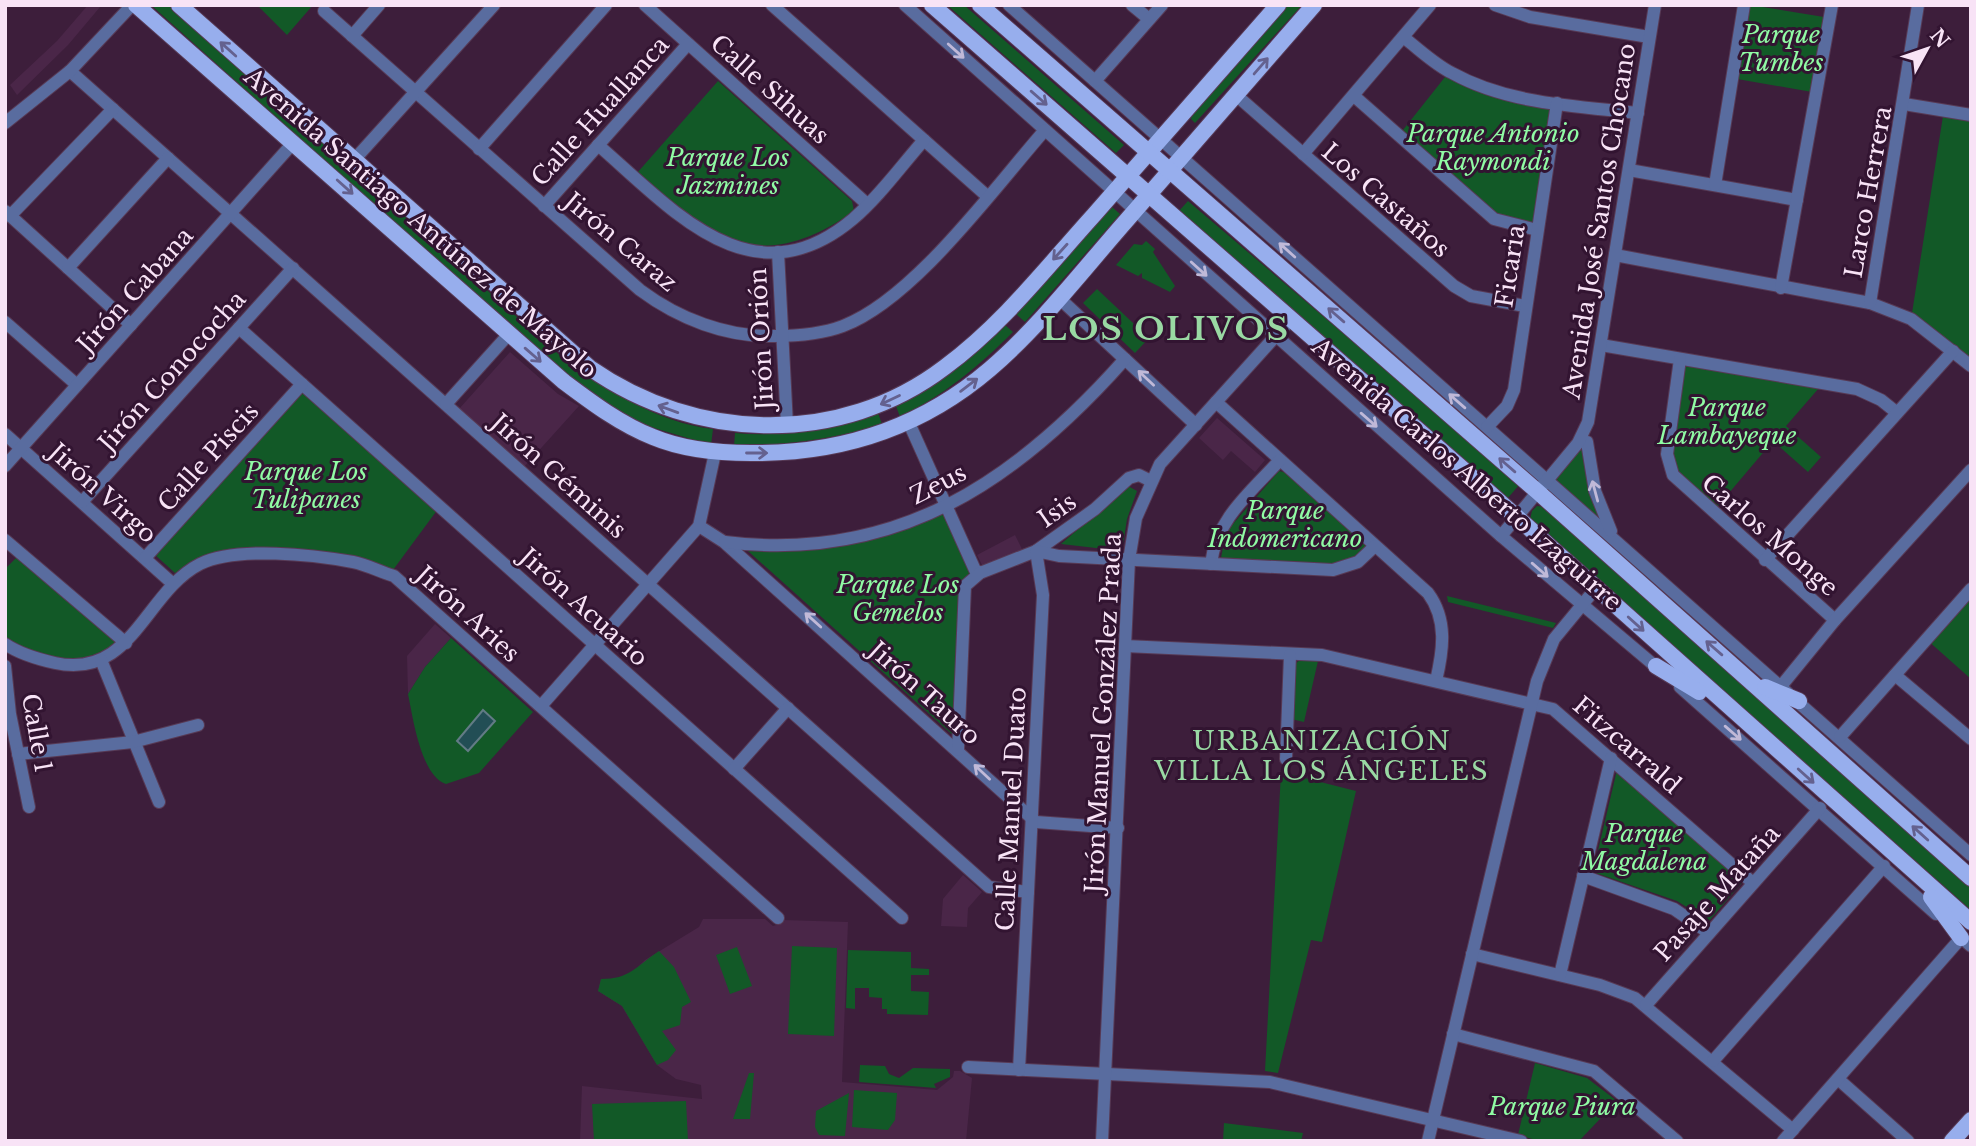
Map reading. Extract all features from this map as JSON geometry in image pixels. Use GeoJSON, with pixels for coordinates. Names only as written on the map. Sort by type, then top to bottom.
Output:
{"type":"FeatureCollection","features":[{"type":"Feature","properties":{"kind":"main road","name":"Avenida Santiago Antúnez de Mayolo"},"geometry":{"type":"LineString","coordinates":[[134,5],[294,142],[563,382],[627,425],[653,437],[715,453],[785,454],[829,448],[874,437],[909,423],[949,400],[989,370],[1059,298],[1314,5]]}},
{"type":"Feature","properties":{"kind":"main road","name":"Avenida Santiago Antúnez de Mayolo"},"geometry":{"type":"LineString","coordinates":[[179,5],[559,344],[618,387],[648,402],[708,420],[752,426],[787,425],[843,417],[883,404],[945,368],[1008,310],[1278,5]]}},
{"type":"Feature","properties":{"kind":"main road","name":"Avenida Carlos Alberto Izaguirre"},"geometry":{"type":"LineString","coordinates":[[932,5],[1517,518],[1970,922]]}},
{"type":"Feature","properties":{"kind":"main road","name":"Avenida Carlos Alberto Izaguirre"},"geometry":{"type":"LineString","coordinates":[[980,5],[1170,171],[1623,554],[1753,682],[1971,878]]}},
{"type":"Feature","properties":{"kind":"main road"},"geometry":{"type":"LineString","coordinates":[[396,232],[413,214]]}},
{"type":"Feature","properties":{"kind":"main road"},"geometry":{"type":"LineString","coordinates":[[1656,666],[1714,702],[1729,707]]}},
{"type":"Feature","properties":{"kind":"main road"},"geometry":{"type":"LineString","coordinates":[[1753,682],[1799,701]]}},
{"type":"Feature","properties":{"kind":"main road"},"geometry":{"type":"LineString","coordinates":[[1890,851],[1933,898],[1966,942]]}},
{"type":"Feature","properties":{"kind":"main road"},"geometry":{"type":"LineString","coordinates":[[1952,1141],[1971,1120]]}},
{"type":"Feature","properties":{"kind":"street"},"geometry":{"type":"LineString","coordinates":[[5,123],[70,71],[134,5]]}},
{"type":"Feature","properties":{"kind":"street"},"geometry":{"type":"LineString","coordinates":[[352,36],[379,5]]}},
{"type":"Feature","properties":{"kind":"street"},"geometry":{"type":"LineString","coordinates":[[354,160],[494,5]]}},
{"type":"Feature","properties":{"kind":"street"},"geometry":{"type":"LineString","coordinates":[[479,149],[606,5]]}},
{"type":"Feature","properties":{"kind":"street","name":"Calle Sihuas"},"geometry":{"type":"LineString","coordinates":[[645,5],[867,204]]}},
{"type":"Feature","properties":{"kind":"street"},"geometry":{"type":"LineString","coordinates":[[772,5],[987,196]]}},
{"type":"Feature","properties":{"kind":"street","name":"Avenida Carlos Alberto Izaguirre"},"geometry":{"type":"LineString","coordinates":[[905,5],[1275,337],[1501,536],[1820,808],[1966,942]]}},
{"type":"Feature","properties":{"kind":"street","name":"Avenida Carlos Alberto Izaguirre"},"geometry":{"type":"LineString","coordinates":[[1009,5],[1487,427],[1543,486],[1782,685],[1971,855]]}},
{"type":"Feature","properties":{"kind":"street"},"geometry":{"type":"LineString","coordinates":[[1132,5],[1149,19]]}},
{"type":"Feature","properties":{"kind":"street"},"geometry":{"type":"LineString","coordinates":[[1095,81],[1162,5]]}},
{"type":"Feature","properties":{"kind":"street"},"geometry":{"type":"LineString","coordinates":[[1303,154],[1430,5]]}},
{"type":"Feature","properties":{"kind":"street"},"geometry":{"type":"LineString","coordinates":[[1495,5],[1530,17],[1649,37]]}},
{"type":"Feature","properties":{"kind":"street","name":"Avenida José Santos Chocano"},"geometry":{"type":"LineString","coordinates":[[1501,536],[1580,441],[1588,422],[1655,5]]}},
{"type":"Feature","properties":{"kind":"street"},"geometry":{"type":"LineString","coordinates":[[1715,185],[1744,5]]}},
{"type":"Feature","properties":{"kind":"street"},"geometry":{"type":"LineString","coordinates":[[1782,288],[1832,5]]}},
{"type":"Feature","properties":{"kind":"street","name":"Larco Herrera"},"geometry":{"type":"LineString","coordinates":[[1870,303],[1918,5]]}},
{"type":"Feature","properties":{"kind":"street","name":"Jirón Caraz"},"geometry":{"type":"LineString","coordinates":[[324,11],[630,282],[669,310],[732,332],[782,336],[841,327],[872,311],[926,266],[1045,130]]}},
{"type":"Feature","properties":{"kind":"street"},"geometry":{"type":"LineString","coordinates":[[1404,37],[1449,72],[1471,83],[1507,95],[1637,113]]}},
{"type":"Feature","properties":{"kind":"street","name":"Calle Huallanca"},"geometry":{"type":"LineString","coordinates":[[544,206],[688,44]]}},
{"type":"Feature","properties":{"kind":"street","name":"Jirón Géminis"},"geometry":{"type":"LineString","coordinates":[[70,71],[989,887],[1028,892]]}},
{"type":"Feature","properties":{"kind":"street","name":"Los Castaños"},"geometry":{"type":"LineString","coordinates":[[1236,95],[1454,286],[1471,296],[1525,306]]}},
{"type":"Feature","properties":{"kind":"street"},"geometry":{"type":"LineString","coordinates":[[1354,96],[1494,219],[1537,230]]}},
{"type":"Feature","properties":{"kind":"street","name":"Ficaria"},"geometry":{"type":"LineString","coordinates":[[1487,427],[1507,406],[1513,394],[1557,103]]}},
{"type":"Feature","properties":{"kind":"street"},"geometry":{"type":"LineString","coordinates":[[1904,104],[1971,115]]}},
{"type":"Feature","properties":{"kind":"street"},"geometry":{"type":"LineString","coordinates":[[113,109],[8,214],[131,325]]}},
{"type":"Feature","properties":{"kind":"street"},"geometry":{"type":"LineString","coordinates":[[598,145],[679,216],[706,236],[736,246],[778,252],[802,248],[823,239],[853,218],[924,140]]}},
{"type":"Feature","properties":{"kind":"street","name":"Jirón Cabana"},"geometry":{"type":"LineString","coordinates":[[5,466],[294,142]]}},
{"type":"Feature","properties":{"kind":"street"},"geometry":{"type":"LineString","coordinates":[[68,268],[169,158]]}},
{"type":"Feature","properties":{"kind":"street"},"geometry":{"type":"LineString","coordinates":[[1629,170],[1797,200]]}},
{"type":"Feature","properties":{"kind":"street","name":"Jirón Orión"},"geometry":{"type":"LineString","coordinates":[[778,252],[787,425]]}},
{"type":"Feature","properties":{"kind":"street"},"geometry":{"type":"LineString","coordinates":[[1615,255],[1870,303],[1906,317],[1971,366]]}},
{"type":"Feature","properties":{"kind":"street","name":"Jirón Conococha"},"geometry":{"type":"LineString","coordinates":[[82,502],[293,268]]}},
{"type":"Feature","properties":{"kind":"street"},"geometry":{"type":"LineString","coordinates":[[1059,298],[1196,425]]}},
{"type":"Feature","properties":{"kind":"street","name":"Jirón Manuel González Prada"},"geometry":{"type":"LineString","coordinates":[[1102,1141],[1129,560],[1136,518],[1151,481],[1166,457],[1291,319]]}},
{"type":"Feature","properties":{"kind":"street"},"geometry":{"type":"LineString","coordinates":[[5,322],[77,386]]}},
{"type":"Feature","properties":{"kind":"street","name":"Jirón Acuario"},"geometry":{"type":"LineString","coordinates":[[239,328],[901,918]]}},
{"type":"Feature","properties":{"kind":"street"},"geometry":{"type":"LineString","coordinates":[[446,404],[509,334]]}},
{"type":"Feature","properties":{"kind":"street"},"geometry":{"type":"LineString","coordinates":[[1601,345],[1857,389],[1881,400],[1896,412]]}},
{"type":"Feature","properties":{"kind":"street"},"geometry":{"type":"LineString","coordinates":[[1765,560],[1953,351]]}},
{"type":"Feature","properties":{"kind":"street","name":"Zeus"},"geometry":{"type":"LineString","coordinates":[[724,542],[769,545],[846,539],[901,526],[1001,475],[1035,450],[1064,425],[1125,359]]}},
{"type":"Feature","properties":{"kind":"street","name":"Carlos Monge"},"geometry":{"type":"LineString","coordinates":[[1681,359],[1667,454],[1669,467],[1682,486],[1835,620]]}},
{"type":"Feature","properties":{"kind":"street","name":"Calle Piscis"},"geometry":{"type":"LineString","coordinates":[[145,558],[302,384]]}},
{"type":"Feature","properties":{"kind":"street"},"geometry":{"type":"LineString","coordinates":[[1216,402],[1428,593],[1438,610],[1443,642],[1436,681]]}},
{"type":"Feature","properties":{"kind":"street"},"geometry":{"type":"LineString","coordinates":[[909,423],[975,570],[980,573],[965,586],[958,750]]}},
{"type":"Feature","properties":{"kind":"street","name":"Jirón Virgo"},"geometry":{"type":"LineString","coordinates":[[5,434],[172,583]]}},
{"type":"Feature","properties":{"kind":"street"},"geometry":{"type":"LineString","coordinates":[[1580,441],[1587,442],[1598,503],[1623,554]]}},
{"type":"Feature","properties":{"kind":"street"},"geometry":{"type":"LineString","coordinates":[[541,706],[699,526],[715,453]]}},
{"type":"Feature","properties":{"kind":"street"},"geometry":{"type":"LineString","coordinates":[[1211,564],[1216,538],[1224,522],[1280,460]]}},
{"type":"Feature","properties":{"kind":"street"},"geometry":{"type":"LineString","coordinates":[[1782,685],[1835,620],[1970,473]]}},
{"type":"Feature","properties":{"kind":"street","name":"Isis"},"geometry":{"type":"LineString","coordinates":[[980,573],[1036,551],[1096,509],[1129,478],[1139,475],[1151,481]]}},
{"type":"Feature","properties":{"kind":"street","name":"Jirón Tauro"},"geometry":{"type":"LineString","coordinates":[[699,526],[724,542],[1032,819]]}},
{"type":"Feature","properties":{"kind":"street"},"geometry":{"type":"LineString","coordinates":[[5,540],[126,643]]}},
{"type":"Feature","properties":{"kind":"street"},"geometry":{"type":"LineString","coordinates":[[1036,551],[1059,556],[1340,569],[1359,562],[1376,545]]}},
{"type":"Feature","properties":{"kind":"street","name":"Calle Manuel Duato"},"geometry":{"type":"LineString","coordinates":[[1019,1070],[1043,595],[1036,551]]}},
{"type":"Feature","properties":{"kind":"street","name":"Jirón Aries"},"geometry":{"type":"LineString","coordinates":[[5,644],[31,657],[65,665],[101,660],[126,643],[172,583],[202,564],[233,556],[288,555],[370,567],[394,576],[778,918]]}},
{"type":"Feature","properties":{"kind":"street"},"geometry":{"type":"LineString","coordinates":[[1428,1141],[1532,704],[1548,652],[1560,632],[1596,588]]}},
{"type":"Feature","properties":{"kind":"street"},"geometry":{"type":"LineString","coordinates":[[1839,737],[1971,589]]}},
{"type":"Feature","properties":{"kind":"street","name":"Fitzcarrald"},"geometry":{"type":"LineString","coordinates":[[1125,646],[1322,655],[1561,713],[1754,883]]}},
{"type":"Feature","properties":{"kind":"street"},"geometry":{"type":"LineString","coordinates":[[1286,759],[1290,655]]}},
{"type":"Feature","properties":{"kind":"street"},"geometry":{"type":"LineString","coordinates":[[101,660],[132,742],[159,802]]}},
{"type":"Feature","properties":{"kind":"street","name":"Calle 1"},"geometry":{"type":"LineString","coordinates":[[5,666],[29,807]]}},
{"type":"Feature","properties":{"kind":"street"},"geometry":{"type":"LineString","coordinates":[[1895,675],[1971,739]]}},
{"type":"Feature","properties":{"kind":"street"},"geometry":{"type":"LineString","coordinates":[[734,769],[788,708]]}},
{"type":"Feature","properties":{"kind":"street"},"geometry":{"type":"LineString","coordinates":[[18,754],[132,742],[198,725]]}},
{"type":"Feature","properties":{"kind":"street"},"geometry":{"type":"LineString","coordinates":[[1560,975],[1611,758]]}},
{"type":"Feature","properties":{"kind":"street","name":"Pasaje Mataña"},"geometry":{"type":"LineString","coordinates":[[1646,1005],[1820,808]]}},
{"type":"Feature","properties":{"kind":"street"},"geometry":{"type":"LineString","coordinates":[[1032,819],[1040,824],[1118,828]]}},
{"type":"Feature","properties":{"kind":"street"},"geometry":{"type":"LineString","coordinates":[[1713,1061],[1884,866]]}},
{"type":"Feature","properties":{"kind":"street"},"geometry":{"type":"LineString","coordinates":[[1583,876],[1674,909],[1709,933]]}},
{"type":"Feature","properties":{"kind":"street"},"geometry":{"type":"LineString","coordinates":[[1783,1141],[1966,942]]}},
{"type":"Feature","properties":{"kind":"street"},"geometry":{"type":"LineString","coordinates":[[1472,954],[1617,990],[1646,1005],[1793,1130]]}},
{"type":"Feature","properties":{"kind":"street"},"geometry":{"type":"LineString","coordinates":[[1453,1034],[1594,1071],[1677,1141]]}},
{"type":"Feature","properties":{"kind":"street"},"geometry":{"type":"LineString","coordinates":[[968,1067],[1270,1082],[1514,1140]]}},
{"type":"Feature","properties":{"kind":"street"},"geometry":{"type":"LineString","coordinates":[[1838,1079],[1908,1141]]}},
{"type":"Feature","properties":{"kind":"shaded area"},"geometry":{"type":"Polygon","coordinates":[[[88,5],[100,7],[68,45],[17,95],[10,85],[57,41],[88,5]]]}},
{"type":"Feature","properties":{"kind":"shaded area"},"geometry":{"type":"Polygon","coordinates":[[[510,352],[558,394],[579,406],[524,467],[459,409],[510,352]]]}},
{"type":"Feature","properties":{"kind":"shaded area"},"geometry":{"type":"Polygon","coordinates":[[[1217,418],[1265,460],[1255,472],[1231,451],[1223,460],[1199,438],[1217,418]]]}},
{"type":"Feature","properties":{"kind":"shaded area"},"geometry":{"type":"Polygon","coordinates":[[[1015,535],[1022,549],[984,569],[977,555],[1015,535]]]}},
{"type":"Feature","properties":{"kind":"shaded area"},"geometry":{"type":"Polygon","coordinates":[[[435,624],[451,638],[425,667],[408,694],[407,656],[435,624]]]}},
{"type":"Feature","properties":{"kind":"shaded area"},"geometry":{"type":"Polygon","coordinates":[[[483,710],[495,721],[468,751],[457,741],[483,710]]]}},
{"type":"Feature","properties":{"kind":"shaded area"},"geometry":{"type":"Polygon","coordinates":[[[963,875],[982,892],[968,908],[967,927],[941,926],[943,899],[963,875]]]}},
{"type":"Feature","properties":{"kind":"shaded area"},"geometry":{"type":"Polygon","coordinates":[[[703,919],[765,919],[773,926],[783,923],[783,920],[848,922],[842,1082],[937,1090],[953,1077],[954,1071],[960,1071],[972,1078],[966,1141],[580,1141],[582,1086],[702,1099],[701,1085],[676,1079],[657,1065],[622,1006],[598,991],[601,979],[617,980],[633,972],[645,960],[699,927],[703,919]]]}},
{"type":"Feature","properties":{"kind":"green space"},"geometry":{"type":"Polygon","coordinates":[[[151,5],[168,5],[564,359],[653,412],[672,420],[713,429],[711,445],[644,425],[601,402],[563,375],[151,5]]]}},
{"type":"Feature","properties":{"kind":"green space"},"geometry":{"type":"Polygon","coordinates":[[[257,5],[313,5],[287,35],[257,5]]]}},
{"type":"Feature","properties":{"kind":"green space"},"geometry":{"type":"Polygon","coordinates":[[[947,5],[964,5],[1124,145],[1116,153],[947,5]]]}},
{"type":"Feature","properties":{"kind":"green space"},"geometry":{"type":"Polygon","coordinates":[[[1287,5],[1302,5],[1195,123],[1191,119],[1192,113],[1287,5]]]}},
{"type":"Feature","properties":{"kind":"green space","name":"Parque Tumbes"},"geometry":{"type":"Polygon","coordinates":[[[1750,5],[1824,17],[1812,92],[1737,79],[1750,5]]]}},
{"type":"Feature","properties":{"kind":"green space","name":"Parque Antonio Raymondi"},"geometry":{"type":"Polygon","coordinates":[[[1449,72],[1557,103],[1537,230],[1503,223],[1399,135],[1449,72]]]}},
{"type":"Feature","properties":{"kind":"green space","name":"Parque Los Jazmines"},"geometry":{"type":"Polygon","coordinates":[[[718,81],[852,201],[854,211],[817,233],[798,240],[779,245],[740,243],[699,225],[637,173],[718,81]]]}},
{"type":"Feature","properties":{"kind":"green space"},"geometry":{"type":"Polygon","coordinates":[[[1943,116],[1971,121],[1971,359],[1912,313],[1943,116]]]}},
{"type":"Feature","properties":{"kind":"green space"},"geometry":{"type":"Polygon","coordinates":[[[1188,201],[1520,484],[1507,499],[1178,212],[1188,201]]]}},
{"type":"Feature","properties":{"kind":"green space"},"geometry":{"type":"Polygon","coordinates":[[[1112,207],[1120,214],[1025,322],[1016,314],[1112,207]]]}},
{"type":"Feature","properties":{"kind":"green space"},"geometry":{"type":"Polygon","coordinates":[[[1146,241],[1155,249],[1153,252],[1175,286],[1170,292],[1142,278],[1142,273],[1138,276],[1116,265],[1134,244],[1142,245],[1146,241]]]}},
{"type":"Feature","properties":{"kind":"green space"},"geometry":{"type":"Polygon","coordinates":[[[1097,289],[1149,338],[1135,353],[1083,303],[1097,289]]]}},
{"type":"Feature","properties":{"kind":"green space"},"geometry":{"type":"Polygon","coordinates":[[[1005,325],[1013,332],[987,357],[946,390],[900,417],[896,406],[950,374],[1005,325]]]}},
{"type":"Feature","properties":{"kind":"green space","name":"Parque Lambayeque"},"geometry":{"type":"Polygon","coordinates":[[[1680,359],[1819,388],[1786,426],[1821,457],[1808,472],[1773,441],[1712,513],[1671,471],[1680,359]]]}},
{"type":"Feature","properties":{"kind":"green space","name":"Parque Los Tulipanes"},"geometry":{"type":"Polygon","coordinates":[[[300,391],[438,509],[393,570],[301,554],[198,562],[175,573],[154,554],[300,391]]]}},
{"type":"Feature","properties":{"kind":"green space"},"geometry":{"type":"Polygon","coordinates":[[[878,413],[882,424],[845,434],[790,443],[734,446],[735,433],[789,433],[878,413]]]}},
{"type":"Feature","properties":{"kind":"green space"},"geometry":{"type":"Polygon","coordinates":[[[1583,447],[1601,523],[1557,481],[1557,476],[1583,447]]]}},
{"type":"Feature","properties":{"kind":"green space","name":"Parque Indomericano"},"geometry":{"type":"Polygon","coordinates":[[[1279,471],[1287,473],[1367,545],[1366,549],[1353,560],[1328,565],[1221,558],[1226,532],[1279,471]]]}},
{"type":"Feature","properties":{"kind":"green space"},"geometry":{"type":"Polygon","coordinates":[[[1128,486],[1137,491],[1127,519],[1122,551],[1061,544],[1128,486]]]}},
{"type":"Feature","properties":{"kind":"green space"},"geometry":{"type":"Polygon","coordinates":[[[1537,506],[1545,507],[1971,887],[1971,910],[1530,519],[1537,506]]]}},
{"type":"Feature","properties":{"kind":"green space","name":"Parque Los Gemelos"},"geometry":{"type":"Polygon","coordinates":[[[940,512],[944,515],[973,575],[964,585],[955,737],[748,551],[749,548],[778,549],[940,512]]]}},
{"type":"Feature","properties":{"kind":"green space"},"geometry":{"type":"Polygon","coordinates":[[[17,557],[118,644],[87,657],[61,659],[35,653],[5,639],[5,569],[17,557]]]}},
{"type":"Feature","properties":{"kind":"green space"},"geometry":{"type":"Polygon","coordinates":[[[1971,589],[1971,679],[1926,639],[1971,589]]]}},
{"type":"Feature","properties":{"kind":"green space"},"geometry":{"type":"Polygon","coordinates":[[[1447,596],[1556,623],[1553,628],[1448,602],[1447,596]]]}},
{"type":"Feature","properties":{"kind":"green space"},"geometry":{"type":"Polygon","coordinates":[[[451,638],[533,712],[479,773],[446,784],[437,779],[424,758],[408,694],[425,667],[451,638]]]}},
{"type":"Feature","properties":{"kind":"green space"},"geometry":{"type":"Polygon","coordinates":[[[1300,660],[1318,661],[1304,722],[1291,719],[1295,664],[1300,660]]]}},
{"type":"Feature","properties":{"kind":"green space","name":"Parque Magdalena"},"geometry":{"type":"Polygon","coordinates":[[[1617,770],[1744,880],[1709,921],[1677,901],[1593,872],[1617,770]]]}},
{"type":"Feature","properties":{"kind":"green space"},"geometry":{"type":"Polygon","coordinates":[[[1281,772],[1356,791],[1322,942],[1311,940],[1278,1073],[1265,1071],[1281,772]]]}},
{"type":"Feature","properties":{"kind":"green space"},"geometry":{"type":"Polygon","coordinates":[[[792,946],[837,948],[834,1036],[788,1034],[792,946]]]}},
{"type":"Feature","properties":{"kind":"green space"},"geometry":{"type":"Polygon","coordinates":[[[737,947],[752,986],[730,994],[716,955],[737,947]]]}},
{"type":"Feature","properties":{"kind":"green space"},"geometry":{"type":"Polygon","coordinates":[[[848,950],[911,952],[911,968],[929,969],[929,975],[911,975],[911,991],[929,992],[928,1015],[887,1014],[887,1009],[882,1009],[882,998],[869,997],[869,988],[855,988],[855,1009],[846,1008],[848,950]]]}},
{"type":"Feature","properties":{"kind":"green space"},"geometry":{"type":"Polygon","coordinates":[[[659,951],[674,967],[691,1002],[682,1007],[680,1025],[662,1031],[676,1050],[668,1060],[657,1065],[622,1006],[598,991],[601,979],[626,974],[659,951]]]}},
{"type":"Feature","properties":{"kind":"green space","name":"Parque Piura"},"geometry":{"type":"Polygon","coordinates":[[[1535,1063],[1587,1078],[1617,1101],[1579,1141],[1540,1141],[1518,1135],[1535,1063]]]}},
{"type":"Feature","properties":{"kind":"green space"},"geometry":{"type":"Polygon","coordinates":[[[860,1065],[885,1066],[889,1074],[899,1078],[913,1068],[950,1069],[950,1077],[934,1084],[936,1088],[859,1082],[860,1065]]]}},
{"type":"Feature","properties":{"kind":"green space"},"geometry":{"type":"Polygon","coordinates":[[[749,1073],[754,1073],[750,1119],[733,1119],[749,1073]]]}},
{"type":"Feature","properties":{"kind":"green space"},"geometry":{"type":"Polygon","coordinates":[[[854,1090],[897,1093],[895,1120],[888,1130],[852,1127],[854,1090]]]}},
{"type":"Feature","properties":{"kind":"green space"},"geometry":{"type":"Polygon","coordinates":[[[849,1093],[845,1136],[819,1135],[815,1127],[816,1111],[849,1093]]]}},
{"type":"Feature","properties":{"kind":"green space"},"geometry":{"type":"Polygon","coordinates":[[[686,1101],[688,1141],[594,1141],[592,1104],[686,1101]]]}},
{"type":"Feature","properties":{"kind":"green space"},"geometry":{"type":"Polygon","coordinates":[[[1224,1123],[1303,1133],[1301,1141],[1223,1141],[1224,1123]]]}},
{"type":"Feature","properties":{"kind":"district","name":"LOS OLIVOS"},"geometry":{"type":"Point","coordinates":[1166,329]}},
{"type":"Feature","properties":{"kind":"district","name":"URBANIZACIÓN VILLA LOS ÁNGELES"},"geometry":{"type":"Point","coordinates":[1322,756]}}]}
